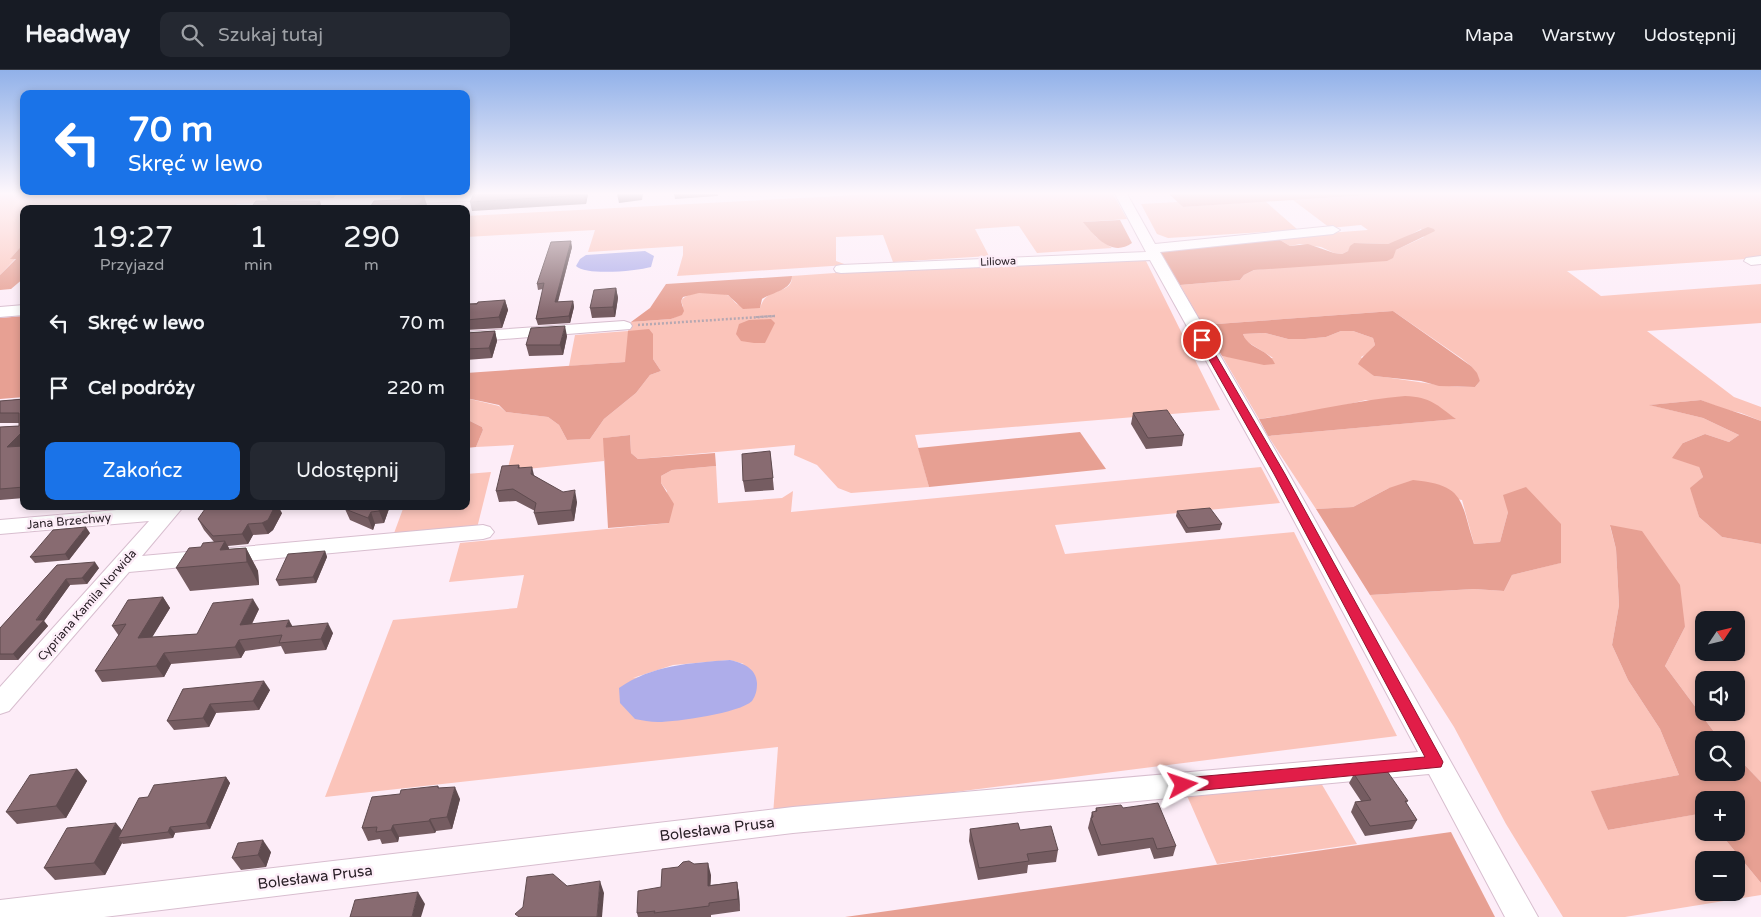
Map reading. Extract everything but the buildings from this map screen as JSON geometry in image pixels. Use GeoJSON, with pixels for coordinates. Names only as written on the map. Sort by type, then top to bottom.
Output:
{"type":"FeatureCollection","features":[{"type":"Feature","properties":{"kind":"street"},"geometry":{"type":"LineString","coordinates":[[1143,234],[1279,474],[1522,917]]}},
{"type":"Feature","properties":{"kind":"street","name":"Liliowa"},"geometry":{"type":"LineString","coordinates":[[842,269],[1153,252],[1304,234]]}},
{"type":"Feature","properties":{"kind":"street"},"geometry":{"type":"LineString","coordinates":[[0,312],[20,310]]}},
{"type":"Feature","properties":{"kind":"street"},"geometry":{"type":"LineString","coordinates":[[470,337],[624,326]]}},
{"type":"Feature","properties":{"kind":"street","name":"Jana Brzechwy"},"geometry":{"type":"LineString","coordinates":[[0,527],[171,510]]}},
{"type":"Feature","properties":{"kind":"street","name":"Cypriana Kamila Norwida"},"geometry":{"type":"LineString","coordinates":[[0,704],[171,510]]}},
{"type":"Feature","properties":{"kind":"street"},"geometry":{"type":"LineString","coordinates":[[121,565],[483,532]]}},
{"type":"Feature","properties":{"kind":"street","name":"Bolesława Prusa"},"geometry":{"type":"LineString","coordinates":[[0,916],[793,820],[1436,762]]}},
{"type":"Feature","properties":{"kind":"path"},"geometry":{"type":"LineString","coordinates":[[624,326],[775,316]]}},
{"type":"Feature","properties":{"kind":"shaded area"},"geometry":{"type":"Polygon","coordinates":[[[0,234],[20,234],[20,248],[11,258],[16,258],[0,275],[0,234]]]}},
{"type":"Feature","properties":{"kind":"shaded area"},"geometry":{"type":"Polygon","coordinates":[[[470,234],[530,234],[470,237],[470,234]]]}},
{"type":"Feature","properties":{"kind":"shaded area"},"geometry":{"type":"Polygon","coordinates":[[[594,234],[977,234],[989,256],[893,262],[883,235],[836,237],[836,261],[847,265],[677,276],[683,255],[683,246],[588,252],[594,234]]]}},
{"type":"Feature","properties":{"kind":"shaded area"},"geometry":{"type":"Polygon","coordinates":[[[1024,234],[1093,234],[1112,248],[1037,253],[1024,234]]]}},
{"type":"Feature","properties":{"kind":"shaded area"},"geometry":{"type":"Polygon","coordinates":[[[1093,234],[1127,234],[1132,243],[1125,247],[1111,247],[1093,234]]]}},
{"type":"Feature","properties":{"kind":"shaded area"},"geometry":{"type":"Polygon","coordinates":[[[1157,234],[1241,234],[1168,238],[1157,234]]]}},
{"type":"Feature","properties":{"kind":"shaded area"},"geometry":{"type":"Polygon","coordinates":[[[1321,234],[1413,234],[1399,241],[1388,244],[1354,243],[1348,251],[1342,254],[1334,253],[1321,247],[1300,244],[1290,246],[1275,237],[1321,234]]]}},
{"type":"Feature","properties":{"kind":"shaded area"},"geometry":{"type":"Polygon","coordinates":[[[1413,234],[1430,234],[1396,250],[1393,258],[1387,261],[1254,270],[1244,275],[1240,280],[1180,285],[1155,246],[1275,237],[1290,246],[1308,244],[1342,254],[1348,251],[1354,243],[1388,244],[1413,234]]]}},
{"type":"Feature","properties":{"kind":"shaded area"},"geometry":{"type":"Polygon","coordinates":[[[1423,234],[1761,234],[1761,258],[1567,271],[1601,296],[1761,284],[1761,323],[1647,331],[1734,397],[1761,407],[1761,421],[1701,400],[1650,405],[1703,418],[1739,435],[1729,442],[1705,434],[1683,443],[1699,467],[1703,477],[1691,488],[1699,517],[1722,537],[1761,544],[1761,782],[1745,765],[1745,731],[1713,731],[1706,721],[1745,721],[1745,671],[1695,671],[1695,706],[1665,666],[1685,627],[1610,526],[1616,549],[1619,605],[1612,645],[1628,680],[1660,729],[1679,775],[1592,791],[1608,830],[1695,814],[1695,841],[1727,841],[1735,851],[1695,851],[1695,901],[1724,901],[1625,917],[1563,917],[1506,824],[1454,727],[1370,595],[1474,589],[1504,591],[1512,575],[1560,563],[1508,512],[1500,542],[1474,544],[1462,500],[1389,488],[1353,507],[1316,509],[1268,436],[1455,419],[1450,415],[1366,400],[1328,409],[1259,419],[1222,356],[1242,359],[1273,358],[1246,341],[1243,334],[1265,333],[1288,339],[1305,339],[1326,337],[1341,331],[1353,331],[1373,338],[1375,345],[1369,353],[1361,357],[1374,376],[1450,386],[1475,387],[1480,381],[1471,366],[1393,311],[1203,325],[1180,285],[1240,280],[1244,275],[1254,270],[1393,254],[1396,250],[1424,237],[1423,234]]]}},
{"type":"Feature","properties":{"kind":"shaded area"},"geometry":{"type":"Polygon","coordinates":[[[20,248],[20,281],[11,289],[0,290],[0,275],[16,259],[10,259],[20,248]]]}},
{"type":"Feature","properties":{"kind":"shaded area"},"geometry":{"type":"Polygon","coordinates":[[[1131,252],[1143,255],[1220,410],[915,435],[929,487],[851,493],[838,488],[817,465],[794,455],[795,445],[638,459],[631,453],[630,435],[604,438],[604,461],[507,471],[514,445],[476,447],[483,430],[482,427],[470,421],[470,399],[499,406],[506,412],[548,417],[559,425],[567,440],[590,439],[604,419],[636,393],[650,375],[661,371],[653,359],[653,334],[625,362],[569,366],[575,335],[628,331],[631,322],[671,319],[682,314],[683,306],[681,301],[684,297],[696,293],[711,292],[724,294],[739,305],[760,308],[768,296],[788,286],[792,276],[1131,252]]]}},
{"type":"Feature","properties":{"kind":"shaded area"},"geometry":{"type":"Polygon","coordinates":[[[792,276],[789,285],[762,299],[760,308],[743,309],[728,295],[699,293],[683,297],[681,301],[684,311],[682,315],[671,319],[631,322],[650,308],[666,284],[792,276]]]}},
{"type":"Feature","properties":{"kind":"shaded area"},"geometry":{"type":"Polygon","coordinates":[[[1393,311],[1471,366],[1477,373],[1480,381],[1475,387],[1439,386],[1421,381],[1374,376],[1358,364],[1375,345],[1373,338],[1353,331],[1341,331],[1326,337],[1305,339],[1288,339],[1265,333],[1243,334],[1249,343],[1268,355],[1275,364],[1264,365],[1222,356],[1203,325],[1393,311]]]}},
{"type":"Feature","properties":{"kind":"shaded area"},"geometry":{"type":"Polygon","coordinates":[[[20,316],[20,397],[0,399],[0,318],[20,316]]]}},
{"type":"Feature","properties":{"kind":"shaded area"},"geometry":{"type":"Polygon","coordinates":[[[771,319],[775,323],[765,343],[741,341],[736,334],[739,324],[749,320],[771,319]]]}},
{"type":"Feature","properties":{"kind":"shaded area"},"geometry":{"type":"Polygon","coordinates":[[[649,329],[653,334],[653,359],[661,371],[650,375],[636,393],[604,419],[590,439],[567,440],[559,425],[548,417],[506,412],[499,405],[470,399],[470,373],[625,362],[628,331],[649,329]]]}},
{"type":"Feature","properties":{"kind":"shaded area"},"geometry":{"type":"Polygon","coordinates":[[[1405,396],[1428,400],[1456,419],[1268,436],[1259,419],[1368,400],[1405,396]]]}},
{"type":"Feature","properties":{"kind":"shaded area"},"geometry":{"type":"Polygon","coordinates":[[[1701,400],[1761,421],[1761,544],[1722,537],[1699,517],[1690,488],[1703,477],[1699,467],[1672,458],[1683,443],[1705,434],[1729,442],[1739,435],[1703,418],[1649,405],[1701,400]]]}},
{"type":"Feature","properties":{"kind":"shaded area"},"geometry":{"type":"Polygon","coordinates":[[[470,421],[482,427],[483,430],[476,447],[470,448],[470,421]]]}},
{"type":"Feature","properties":{"kind":"shaded area"},"geometry":{"type":"Polygon","coordinates":[[[1080,432],[1106,469],[929,487],[918,448],[1080,432]]]}},
{"type":"Feature","properties":{"kind":"shaded area"},"geometry":{"type":"Polygon","coordinates":[[[630,435],[631,453],[638,459],[715,453],[716,466],[672,470],[661,476],[661,483],[674,504],[669,523],[608,528],[603,438],[630,435]]]}},
{"type":"Feature","properties":{"kind":"shaded area"},"geometry":{"type":"Polygon","coordinates":[[[716,466],[718,503],[782,498],[793,491],[791,512],[1261,467],[1280,503],[1055,525],[1065,554],[1294,532],[1397,736],[773,815],[778,747],[325,797],[393,620],[517,608],[524,575],[449,582],[460,543],[669,523],[667,491],[661,483],[661,476],[672,470],[716,466]],[[730,660],[673,665],[633,678],[744,664],[730,660]]]}},
{"type":"Feature","properties":{"kind":"shaded area"},"geometry":{"type":"Polygon","coordinates":[[[491,472],[477,528],[393,536],[403,510],[470,510],[470,474],[491,472]]]}},
{"type":"Feature","properties":{"kind":"shaded area"},"geometry":{"type":"Polygon","coordinates":[[[1413,480],[1430,482],[1452,491],[1463,506],[1474,544],[1500,542],[1508,512],[1503,495],[1526,487],[1561,524],[1561,563],[1512,575],[1504,591],[1474,589],[1370,595],[1316,509],[1353,507],[1389,488],[1413,480]]]}},
{"type":"Feature","properties":{"kind":"shaded area"},"geometry":{"type":"Polygon","coordinates":[[[1610,525],[1642,531],[1680,585],[1685,627],[1665,666],[1695,706],[1695,721],[1706,721],[1713,731],[1695,731],[1695,781],[1745,781],[1745,765],[1761,782],[1761,883],[1745,863],[1745,851],[1735,851],[1727,841],[1745,841],[1745,791],[1695,791],[1695,815],[1608,830],[1591,791],[1679,775],[1660,729],[1628,680],[1612,645],[1619,605],[1616,549],[1610,525]]]}},
{"type":"Feature","properties":{"kind":"shaded area"},"geometry":{"type":"Polygon","coordinates":[[[1311,766],[1357,844],[1217,864],[1181,782],[1311,766]]]}},
{"type":"Feature","properties":{"kind":"shaded area"},"geometry":{"type":"Polygon","coordinates":[[[1451,832],[1495,917],[845,917],[1451,832]]]}},
{"type":"Feature","properties":{"kind":"shaded area"},"geometry":{"type":"Polygon","coordinates":[[[1745,863],[1761,883],[1761,895],[1745,898],[1745,863]]]}},
{"type":"Feature","properties":{"kind":"water"},"geometry":{"type":"Polygon","coordinates":[[[645,251],[654,256],[651,267],[600,272],[576,266],[580,259],[586,255],[645,251]]]}},
{"type":"Feature","properties":{"kind":"water"},"geometry":{"type":"Polygon","coordinates":[[[730,660],[748,667],[756,678],[757,686],[752,701],[735,709],[707,716],[658,722],[635,719],[620,703],[619,688],[645,674],[672,666],[730,660]]]}},
{"type":"Feature","properties":{"kind":"route"},"geometry":{"type":"LineString","coordinates":[[1183,785],[1436,762],[1279,474],[1202,340]]}}]}
